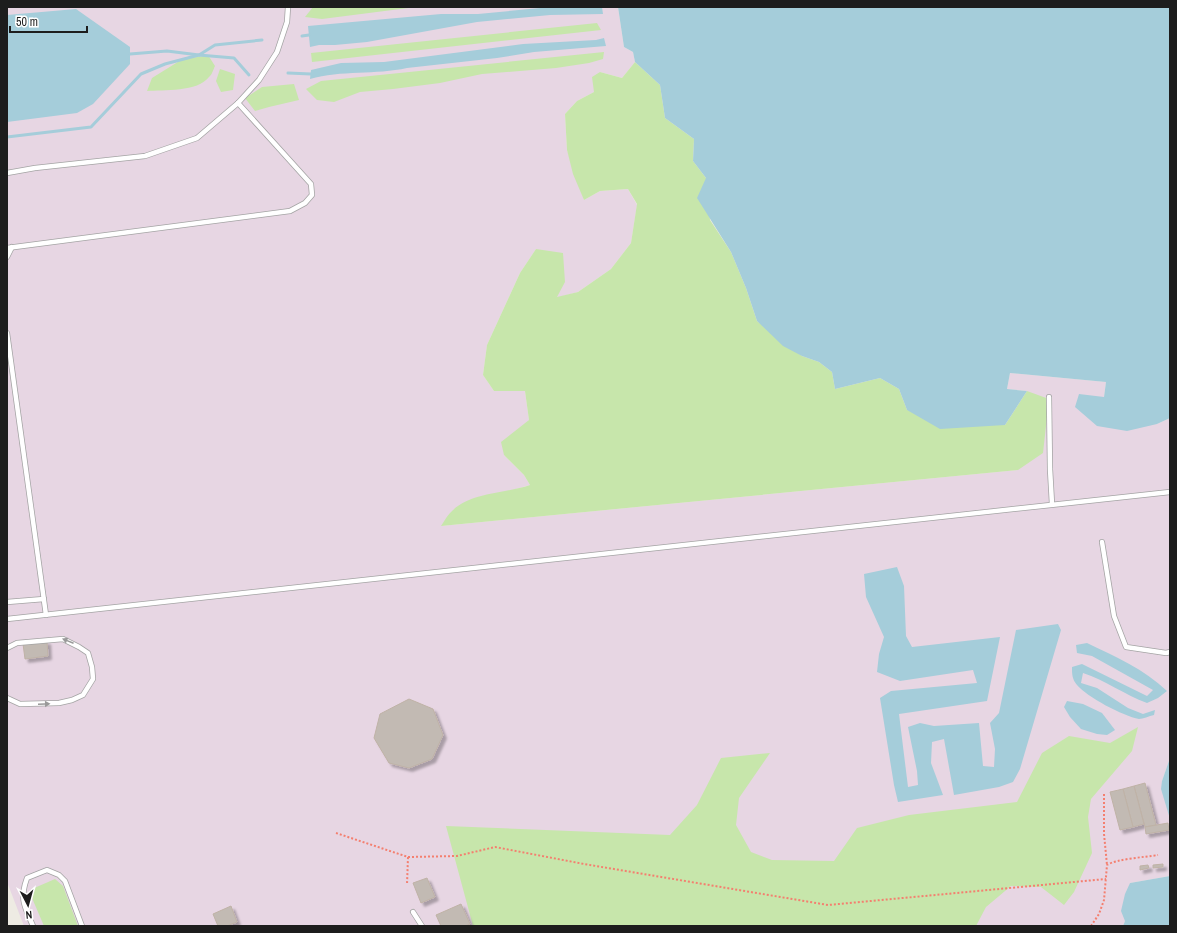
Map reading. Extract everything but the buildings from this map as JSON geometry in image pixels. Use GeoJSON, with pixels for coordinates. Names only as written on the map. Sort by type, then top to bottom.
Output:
{"type":"FeatureCollection","features":[{"type":"Feature","properties":{"kind":"lane"},"geometry":{"type":"LineString","coordinates":[[7,174],[35,168],[145,156],[197,138],[238,104],[259,80],[277,52],[287,22],[288,7]]}},
{"type":"Feature","properties":{"kind":"lane"},"geometry":{"type":"LineString","coordinates":[[7,257],[10,247],[290,210],[305,203],[312,195],[311,184],[238,104]]}},
{"type":"Feature","properties":{"kind":"lane"},"geometry":{"type":"LineString","coordinates":[[7,333],[46,615]]}},
{"type":"Feature","properties":{"kind":"lane"},"geometry":{"type":"LineString","coordinates":[[1049,398],[1052,504]]}},
{"type":"Feature","properties":{"kind":"lane"},"geometry":{"type":"LineString","coordinates":[[7,619],[1170,492]]}},
{"type":"Feature","properties":{"kind":"lane"},"geometry":{"type":"LineString","coordinates":[[1102,542],[1114,616],[1126,647],[1166,653],[1170,652]]}},
{"type":"Feature","properties":{"kind":"lane"},"geometry":{"type":"LineString","coordinates":[[7,602],[44,599]]}},
{"type":"Feature","properties":{"kind":"lane"},"geometry":{"type":"LineString","coordinates":[[7,648],[17,643],[63,639],[80,646],[88,653],[92,667],[93,679],[83,695],[72,700],[59,703],[20,704],[7,698]]}},
{"type":"Feature","properties":{"kind":"lane"},"geometry":{"type":"LineString","coordinates":[[33,926],[23,901],[23,889],[26,878],[47,870],[59,875],[65,881],[82,926]]}},
{"type":"Feature","properties":{"kind":"lane"},"geometry":{"type":"LineString","coordinates":[[413,912],[422,926]]}},
{"type":"Feature","properties":{"kind":"path"},"geometry":{"type":"LineString","coordinates":[[1091,926],[1099,914],[1104,900],[1107,865],[1104,834],[1104,794]]}},
{"type":"Feature","properties":{"kind":"path"},"geometry":{"type":"LineString","coordinates":[[336,833],[408,857],[457,856],[494,847],[584,864],[828,905],[1106,879]]}},
{"type":"Feature","properties":{"kind":"path"},"geometry":{"type":"LineString","coordinates":[[1107,865],[1126,860],[1158,856]]}},
{"type":"Feature","properties":{"kind":"path"},"geometry":{"type":"LineString","coordinates":[[407,885],[408,857]]}},
{"type":"Feature","properties":{"kind":"shaded area"},"geometry":{"type":"Polygon","coordinates":[[[7,7],[618,7],[624,47],[633,52],[635,62],[622,78],[600,72],[594,92],[577,101],[565,114],[567,150],[584,200],[600,191],[628,189],[637,205],[631,243],[611,269],[578,292],[556,298],[536,249],[520,273],[487,345],[483,375],[494,391],[525,391],[529,420],[504,455],[524,475],[530,485],[516,489],[441,526],[1018,470],[1027,391],[1007,389],[1010,373],[1106,382],[1104,397],[1157,424],[1170,418],[1170,758],[1162,781],[1170,819],[1170,876],[1130,883],[1123,926],[24,926],[7,882],[7,7]]]}},
{"type":"Feature","properties":{"kind":"green space"},"geometry":{"type":"Polygon","coordinates":[[[313,7],[416,7],[322,19],[305,17],[313,7]]]}},
{"type":"Feature","properties":{"kind":"green space"},"geometry":{"type":"Polygon","coordinates":[[[597,23],[601,30],[312,62],[311,53],[597,23]]]}},
{"type":"Feature","properties":{"kind":"green space"},"geometry":{"type":"Polygon","coordinates":[[[604,52],[603,59],[589,63],[556,68],[482,74],[440,83],[360,92],[334,102],[317,100],[306,89],[321,81],[604,52]]]}},
{"type":"Feature","properties":{"kind":"green space"},"geometry":{"type":"Polygon","coordinates":[[[208,55],[215,66],[211,75],[204,82],[189,88],[147,91],[152,78],[181,60],[208,55]]]}},
{"type":"Feature","properties":{"kind":"green space"},"geometry":{"type":"Polygon","coordinates":[[[635,62],[660,85],[665,118],[694,139],[693,161],[706,178],[710,220],[731,252],[746,288],[757,321],[802,356],[819,362],[832,372],[835,389],[880,378],[899,389],[907,410],[1005,425],[1027,391],[1049,399],[1043,453],[1018,470],[441,526],[450,513],[467,501],[487,494],[530,485],[524,475],[504,455],[501,442],[529,420],[525,391],[494,391],[483,375],[487,345],[520,273],[536,249],[563,253],[565,282],[557,297],[578,292],[611,269],[631,243],[637,204],[628,189],[600,191],[584,200],[573,174],[567,150],[565,114],[577,101],[594,92],[592,77],[600,72],[622,78],[635,62]]]}},
{"type":"Feature","properties":{"kind":"green space"},"geometry":{"type":"Polygon","coordinates":[[[220,69],[235,74],[233,90],[221,92],[216,81],[220,69]]]}},
{"type":"Feature","properties":{"kind":"green space"},"geometry":{"type":"Polygon","coordinates":[[[294,84],[299,100],[255,111],[245,98],[262,87],[294,84]]]}},
{"type":"Feature","properties":{"kind":"green space"},"geometry":{"type":"Polygon","coordinates":[[[1138,727],[1132,751],[1091,799],[1088,817],[1092,853],[1074,892],[1064,905],[1041,887],[1011,886],[986,907],[976,926],[473,926],[446,826],[670,835],[697,805],[721,758],[770,753],[739,798],[736,825],[751,852],[772,860],[834,861],[857,828],[909,815],[1017,802],[1042,753],[1069,736],[1110,743],[1138,727]]]}},
{"type":"Feature","properties":{"kind":"green space"},"geometry":{"type":"Polygon","coordinates":[[[55,879],[63,886],[78,926],[44,926],[32,898],[32,889],[55,879]]]}},
{"type":"Feature","properties":{"kind":"water"},"geometry":{"type":"Polygon","coordinates":[[[551,7],[602,7],[603,14],[550,15],[477,22],[367,42],[319,45],[310,47],[308,26],[441,14],[478,14],[551,7]]]}},
{"type":"Feature","properties":{"kind":"water"},"geometry":{"type":"Polygon","coordinates":[[[618,7],[1170,7],[1170,418],[1157,424],[1127,431],[1097,426],[1075,407],[1079,394],[1104,397],[1106,382],[1010,373],[1007,389],[1027,391],[1005,425],[940,429],[907,410],[899,389],[880,378],[835,389],[832,372],[819,362],[802,356],[783,346],[757,321],[746,288],[731,252],[697,198],[706,178],[693,161],[694,139],[665,118],[660,85],[635,62],[633,52],[624,47],[618,7]]]}},
{"type":"Feature","properties":{"kind":"water"},"geometry":{"type":"Polygon","coordinates":[[[76,9],[130,47],[130,64],[93,104],[77,113],[7,122],[7,15],[76,9]]]}},
{"type":"Feature","properties":{"kind":"water"},"geometry":{"type":"Polygon","coordinates":[[[604,38],[606,46],[534,52],[395,70],[334,74],[310,79],[311,70],[341,63],[384,62],[523,44],[596,40],[604,38]]]}},
{"type":"Feature","properties":{"kind":"water"},"geometry":{"type":"Polygon","coordinates":[[[897,567],[904,586],[906,636],[912,647],[1000,637],[987,701],[899,714],[908,787],[918,785],[917,771],[908,727],[920,723],[934,726],[979,723],[983,766],[994,767],[995,749],[990,723],[999,713],[1016,630],[1058,624],[1061,630],[1020,769],[1013,782],[999,787],[954,795],[944,739],[932,742],[931,763],[943,795],[898,802],[880,698],[891,691],[977,683],[973,670],[900,681],[877,672],[879,654],[884,637],[866,597],[864,574],[897,567]]]}},
{"type":"Feature","properties":{"kind":"water"},"geometry":{"type":"Polygon","coordinates":[[[1087,643],[1149,676],[1167,691],[1158,698],[1147,703],[1083,673],[1081,683],[1097,688],[1128,708],[1143,714],[1155,710],[1154,715],[1139,719],[1124,714],[1097,700],[1077,685],[1074,681],[1072,667],[1082,664],[1147,696],[1153,690],[1092,656],[1077,653],[1076,645],[1087,643]]]}},
{"type":"Feature","properties":{"kind":"water"},"geometry":{"type":"Polygon","coordinates":[[[1067,701],[1083,704],[1102,713],[1115,730],[1107,735],[1097,734],[1081,729],[1070,717],[1064,707],[1067,701]]]}},
{"type":"Feature","properties":{"kind":"water"},"geometry":{"type":"Polygon","coordinates":[[[1170,758],[1170,819],[1161,789],[1162,781],[1170,758]]]}},
{"type":"Feature","properties":{"kind":"water"},"geometry":{"type":"Polygon","coordinates":[[[1170,876],[1170,926],[1123,926],[1125,921],[1121,911],[1125,894],[1130,883],[1170,876]]]}},
{"type":"Feature","properties":{"kind":"waterway"},"geometry":{"type":"LineString","coordinates":[[302,36],[309,35]]}},
{"type":"Feature","properties":{"kind":"waterway"},"geometry":{"type":"LineString","coordinates":[[130,54],[167,51],[199,55],[215,45],[262,40]]}},
{"type":"Feature","properties":{"kind":"waterway"},"geometry":{"type":"LineString","coordinates":[[7,137],[91,127],[141,74],[165,64],[199,55],[234,58],[249,75]]}},
{"type":"Feature","properties":{"kind":"waterway"},"geometry":{"type":"LineString","coordinates":[[288,73],[311,74]]}}]}
